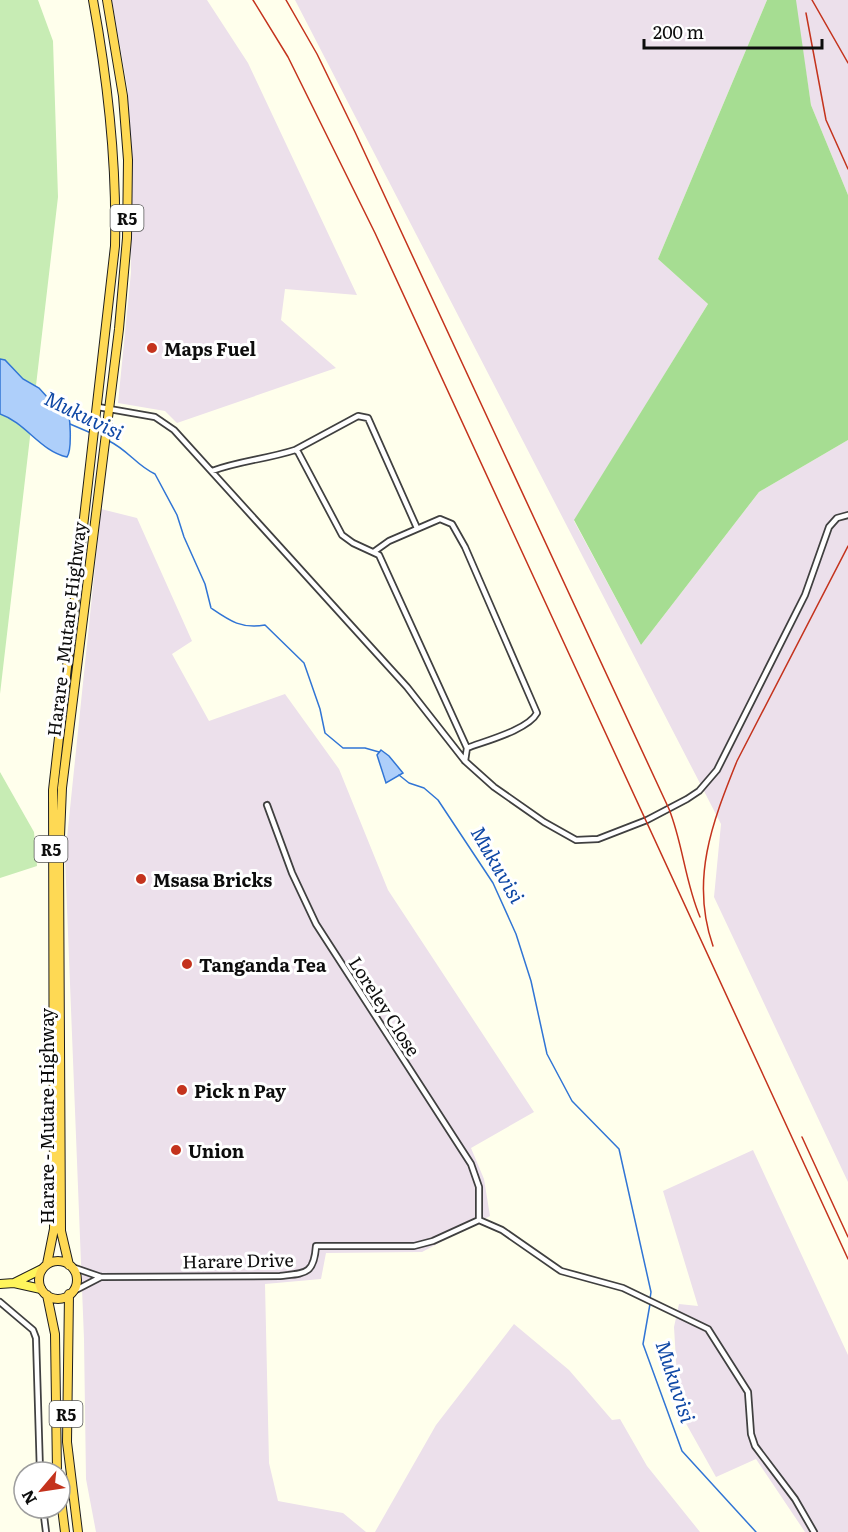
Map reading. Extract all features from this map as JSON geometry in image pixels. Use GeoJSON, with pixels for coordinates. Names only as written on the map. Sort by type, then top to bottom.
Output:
{"type":"FeatureCollection","features":[{"type":"Feature","properties":{"kind":"highway","name":"Harare - Mutare Highway"},"geometry":{"type":"LineString","coordinates":[[44,1267],[54,1229],[53,790],[115,246],[116,187],[109,93],[93,0]]}},
{"type":"Feature","properties":{"kind":"highway","name":"Harare - Mutare Highway"},"geometry":{"type":"LineString","coordinates":[[70,1266],[61,1231],[59,836],[65,762],[109,409],[127,238],[128,187],[123,96],[107,0]]}},
{"type":"Feature","properties":{"kind":"highway"},"geometry":{"type":"LineString","coordinates":[[44,1267],[56,1261],[70,1266]]}},
{"type":"Feature","properties":{"kind":"highway","name":"R5"},"geometry":{"type":"LineString","coordinates":[[70,1266],[76,1279],[71,1293],[67,1442],[78,1532]]}},
{"type":"Feature","properties":{"kind":"highway","name":"R5"},"geometry":{"type":"LineString","coordinates":[[44,1267],[39,1278],[55,1334],[57,1460]]}},
{"type":"Feature","properties":{"kind":"highway"},"geometry":{"type":"LineString","coordinates":[[44,1292],[58,1298],[71,1293]]}},
{"type":"Feature","properties":{"kind":"main road"},"geometry":{"type":"LineString","coordinates":[[14,1283],[44,1267]]}},
{"type":"Feature","properties":{"kind":"main road"},"geometry":{"type":"LineString","coordinates":[[0,1284],[14,1283],[44,1292]]}},
{"type":"Feature","properties":{"kind":"street"},"geometry":{"type":"LineString","coordinates":[[98,407],[161,420],[185,440],[413,694],[465,762],[513,801],[576,840],[598,839],[647,820],[687,800],[704,786],[717,770],[805,595],[829,527],[837,518],[848,515]]}},
{"type":"Feature","properties":{"kind":"street"},"geometry":{"type":"LineString","coordinates":[[212,471],[237,462],[265,459],[295,450],[358,416],[368,418],[417,528]]}},
{"type":"Feature","properties":{"kind":"street"},"geometry":{"type":"LineString","coordinates":[[295,450],[305,463],[342,535],[353,543],[375,551],[467,748],[465,762]]}},
{"type":"Feature","properties":{"kind":"street"},"geometry":{"type":"LineString","coordinates":[[375,551],[417,528],[440,519],[448,520],[455,529],[536,709],[535,717],[514,730],[467,748]]}},
{"type":"Feature","properties":{"kind":"street","name":"Loreley Close"},"geometry":{"type":"LineString","coordinates":[[267,805],[291,873],[316,924],[471,1164],[479,1187],[478,1220]]}},
{"type":"Feature","properties":{"kind":"street"},"geometry":{"type":"LineString","coordinates":[[478,1220],[502,1230],[561,1271],[614,1285],[703,1325],[715,1338],[748,1392],[751,1434],[755,1446],[795,1499],[814,1532]]}},
{"type":"Feature","properties":{"kind":"street","name":"Harare Drive"},"geometry":{"type":"LineString","coordinates":[[70,1266],[101,1276],[303,1274],[312,1265],[316,1246],[414,1246],[433,1241],[478,1220]]}},
{"type":"Feature","properties":{"kind":"street","name":"Harare Drive"},"geometry":{"type":"LineString","coordinates":[[71,1293],[101,1276]]}},
{"type":"Feature","properties":{"kind":"street"},"geometry":{"type":"LineString","coordinates":[[0,1302],[33,1330],[36,1338],[39,1460]]}},
{"type":"Feature","properties":{"kind":"shaded area"},"geometry":{"type":"Polygon","coordinates":[[[112,0],[207,0],[248,63],[357,295],[285,289],[281,320],[336,368],[177,423],[165,411],[118,403],[131,272],[128,92],[112,0]]]}},
{"type":"Feature","properties":{"kind":"shaded area"},"geometry":{"type":"Polygon","coordinates":[[[295,0],[767,0],[658,259],[708,304],[574,521],[641,645],[759,492],[848,440],[848,1182],[714,897],[721,824],[295,0]]]}},
{"type":"Feature","properties":{"kind":"shaded area"},"geometry":{"type":"Polygon","coordinates":[[[795,0],[848,0],[848,195],[811,105],[795,0]]]}},
{"type":"Feature","properties":{"kind":"shaded area"},"geometry":{"type":"Polygon","coordinates":[[[101,509],[137,518],[192,641],[172,654],[209,721],[285,694],[339,769],[388,890],[534,1112],[471,1148],[484,1179],[490,1216],[422,1252],[326,1253],[321,1279],[265,1284],[269,1463],[278,1501],[343,1513],[366,1532],[96,1532],[86,1479],[84,1339],[65,857],[101,509]]]}},
{"type":"Feature","properties":{"kind":"shaded area"},"geometry":{"type":"Polygon","coordinates":[[[753,1150],[848,1355],[848,1532],[805,1532],[756,1459],[716,1477],[679,1411],[674,1327],[679,1304],[698,1306],[663,1191],[753,1150]]]}},
{"type":"Feature","properties":{"kind":"shaded area"},"geometry":{"type":"Polygon","coordinates":[[[514,1324],[569,1370],[612,1420],[620,1419],[647,1466],[700,1532],[375,1532],[436,1425],[514,1324]]]}},
{"type":"Feature","properties":{"kind":"green space"},"geometry":{"type":"Polygon","coordinates":[[[0,0],[38,0],[53,41],[58,197],[0,694],[0,0]]]}},
{"type":"Feature","properties":{"kind":"green space"},"geometry":{"type":"Polygon","coordinates":[[[767,0],[796,0],[811,105],[848,195],[848,440],[759,492],[641,645],[574,520],[708,304],[658,259],[767,0]]]}},
{"type":"Feature","properties":{"kind":"green space"},"geometry":{"type":"Polygon","coordinates":[[[0,772],[34,832],[37,866],[0,878],[0,772]]]}},
{"type":"Feature","properties":{"kind":"water"},"geometry":{"type":"Polygon","coordinates":[[[0,359],[5,360],[23,379],[39,388],[49,399],[66,406],[70,432],[67,457],[49,449],[18,424],[0,414],[0,359]]]}},
{"type":"Feature","properties":{"kind":"water"},"geometry":{"type":"Polygon","coordinates":[[[381,750],[403,773],[386,783],[377,755],[381,750]]]}},
{"type":"Feature","properties":{"kind":"waterway","name":"Mukuvisi"},"geometry":{"type":"LineString","coordinates":[[70,424],[91,433]]}},
{"type":"Feature","properties":{"kind":"waterway","name":"Mukuvisi"},"geometry":{"type":"LineString","coordinates":[[109,441],[155,474],[177,515],[205,584],[211,608],[242,625],[265,625],[304,663],[320,709],[325,733],[343,748],[365,748],[379,752]]}},
{"type":"Feature","properties":{"kind":"waterway","name":"Mukuvisi"},"geometry":{"type":"LineString","coordinates":[[399,775],[409,783],[424,788],[438,800],[493,883],[516,934],[531,981],[547,1054],[572,1101],[619,1149],[651,1292],[650,1299]]}},
{"type":"Feature","properties":{"kind":"waterway","name":"Mukuvisi"},"geometry":{"type":"LineString","coordinates":[[650,1304],[643,1344],[682,1451],[756,1532]]}},
{"type":"Feature","properties":{"kind":"railway"},"geometry":{"type":"LineString","coordinates":[[253,0],[288,57],[375,233],[848,1259]]}},
{"type":"Feature","properties":{"kind":"railway"},"geometry":{"type":"LineString","coordinates":[[286,0],[317,54],[355,132],[669,809],[700,917]]}},
{"type":"Feature","properties":{"kind":"railway"},"geometry":{"type":"LineString","coordinates":[[812,0],[848,63]]}},
{"type":"Feature","properties":{"kind":"railway"},"geometry":{"type":"LineString","coordinates":[[806,13],[826,120],[848,169]]}},
{"type":"Feature","properties":{"kind":"railway"},"geometry":{"type":"LineString","coordinates":[[713,946],[706,922],[704,875],[712,829],[719,807],[737,761],[848,546]]}},
{"type":"Feature","properties":{"kind":"railway"},"geometry":{"type":"LineString","coordinates":[[802,1137],[848,1237]]}},
{"type":"Feature","properties":{"kind":"place","name":"Maps Fuel"},"geometry":{"type":"Point","coordinates":[152,348]}},
{"type":"Feature","properties":{"kind":"place","name":"Msasa Bricks"},"geometry":{"type":"Point","coordinates":[141,879]}},
{"type":"Feature","properties":{"kind":"place","name":"Tanganda Tea"},"geometry":{"type":"Point","coordinates":[187,964]}},
{"type":"Feature","properties":{"kind":"place","name":"Pick n Pay"},"geometry":{"type":"Point","coordinates":[182,1090]}},
{"type":"Feature","properties":{"kind":"place","name":"Union"},"geometry":{"type":"Point","coordinates":[176,1150]}}]}
